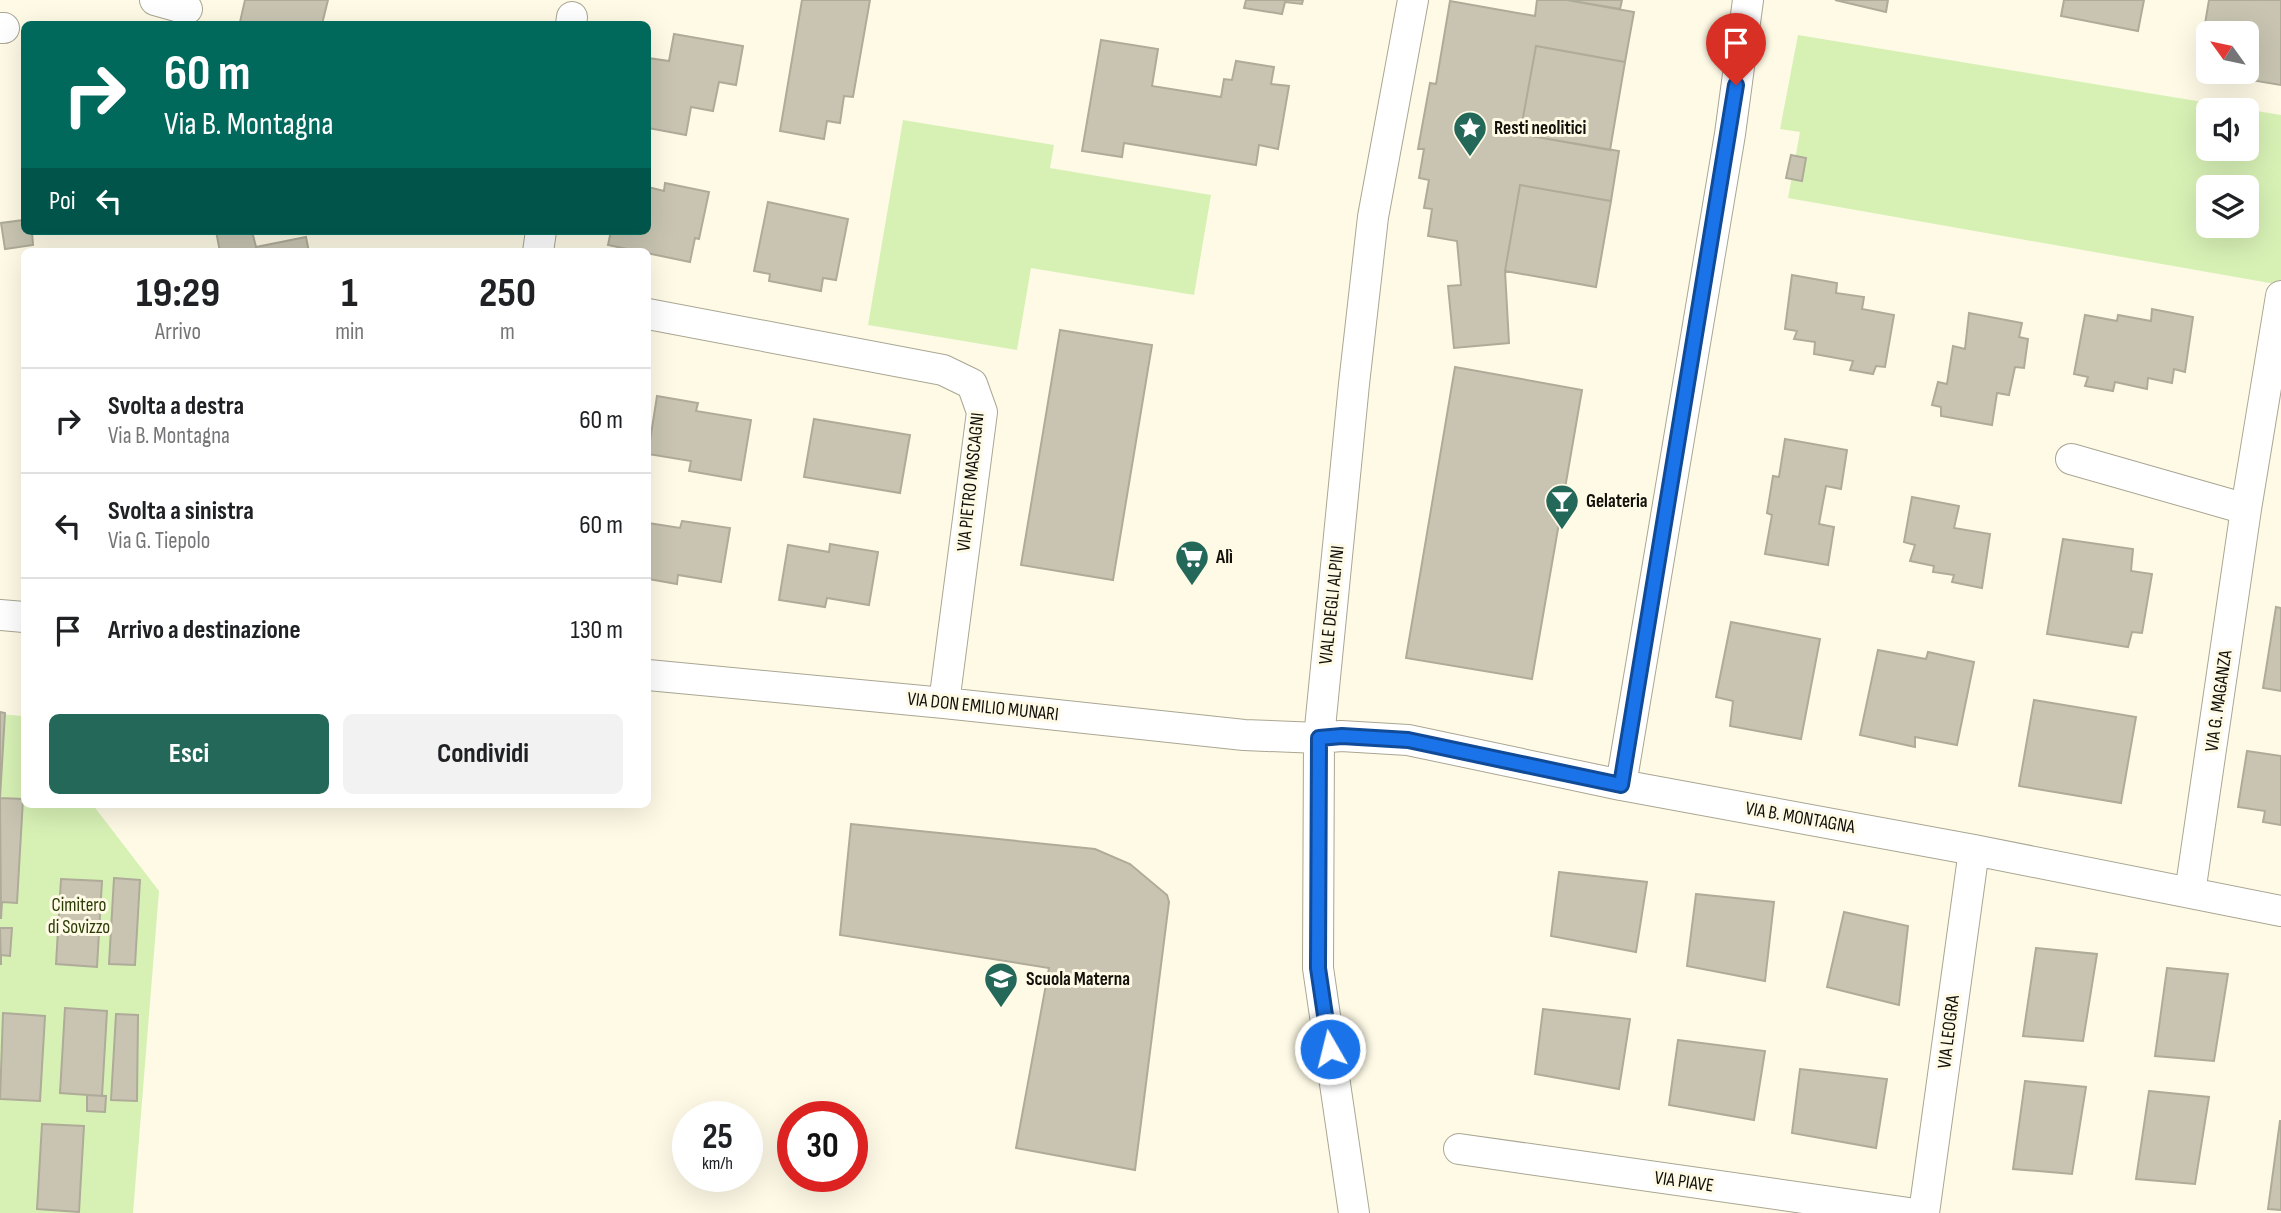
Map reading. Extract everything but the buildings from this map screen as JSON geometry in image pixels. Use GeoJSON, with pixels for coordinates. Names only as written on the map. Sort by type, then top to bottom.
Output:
{"type":"FeatureCollection","features":[{"type":"Feature","properties":{"kind":"street"},"geometry":{"type":"LineString","coordinates":[[155,0],[187,11]]}},
{"type":"Feature","properties":{"kind":"street","name":"VIALE DEGLI ALPINI"},"geometry":{"type":"LineString","coordinates":[[1354,1213],[1318,968],[1319,738],[1373,217],[1413,0]]}},
{"type":"Feature","properties":{"kind":"street"},"geometry":{"type":"LineString","coordinates":[[1621,785],[1730,134],[1748,0]]}},
{"type":"Feature","properties":{"kind":"street","name":"VIA G. MAGANZA"},"geometry":{"type":"LineString","coordinates":[[2190,893],[2246,509],[2281,296]]}},
{"type":"Feature","properties":{"kind":"street","name":"VIA PIETRO MASCAGNI"},"geometry":{"type":"LineString","coordinates":[[651,315],[943,370],[972,384],[982,412],[944,703]]}},
{"type":"Feature","properties":{"kind":"street"},"geometry":{"type":"LineString","coordinates":[[2071,459],[2246,509]]}},
{"type":"Feature","properties":{"kind":"street"},"geometry":{"type":"LineString","coordinates":[[0,615],[21,617]]}},
{"type":"Feature","properties":{"kind":"street","name":"VIA DON EMILIO MUNARI"},"geometry":{"type":"LineString","coordinates":[[651,675],[944,703],[1244,736],[1319,738]]}},
{"type":"Feature","properties":{"kind":"street","name":"VIA B. MONTAGNA"},"geometry":{"type":"LineString","coordinates":[[1319,738],[1342,736],[1408,740],[1621,785],[1974,850],[2281,911]]}},
{"type":"Feature","properties":{"kind":"street","name":"VIA LEOGRA"},"geometry":{"type":"LineString","coordinates":[[1924,1213],[1974,850]]}},
{"type":"Feature","properties":{"kind":"street","name":"VIA PIAVE"},"geometry":{"type":"LineString","coordinates":[[1460,1149],[1909,1213]]}},
{"type":"Feature","properties":{"kind":"green space"},"geometry":{"type":"Polygon","coordinates":[[[1798,35],[2196,101],[2196,161],[2259,161],[2259,111],[2281,115],[2281,285],[1788,198],[1800,132],[1780,129],[1798,35]]]}},
{"type":"Feature","properties":{"kind":"green space"},"geometry":{"type":"Polygon","coordinates":[[[903,120],[1054,145],[1050,168],[1211,195],[1194,295],[1031,268],[1017,350],[868,325],[903,120]]]}},
{"type":"Feature","properties":{"kind":"green space","name":"Cimitero di Sovizzo"},"geometry":{"type":"Polygon","coordinates":[[[0,714],[21,716],[21,808],[95,808],[159,891],[133,1213],[0,1213],[0,714]]]}},
{"type":"Feature","properties":{"kind":"place","name":"Resti neolitici"},"geometry":{"type":"Point","coordinates":[1470,158]}},
{"type":"Feature","properties":{"kind":"place","name":"Gelateria"},"geometry":{"type":"Point","coordinates":[1562,531]}},
{"type":"Feature","properties":{"kind":"place","name":"Alì"},"geometry":{"type":"Point","coordinates":[1192,587]}},
{"type":"Feature","properties":{"kind":"place","name":"Scuola Materna"},"geometry":{"type":"Point","coordinates":[1001,1009]}},
{"type":"Feature","properties":{"kind":"route"},"geometry":{"type":"LineString","coordinates":[[1330,1049],[1318,968],[1319,738],[1342,736],[1408,740],[1621,785],[1736,85]]}}]}
